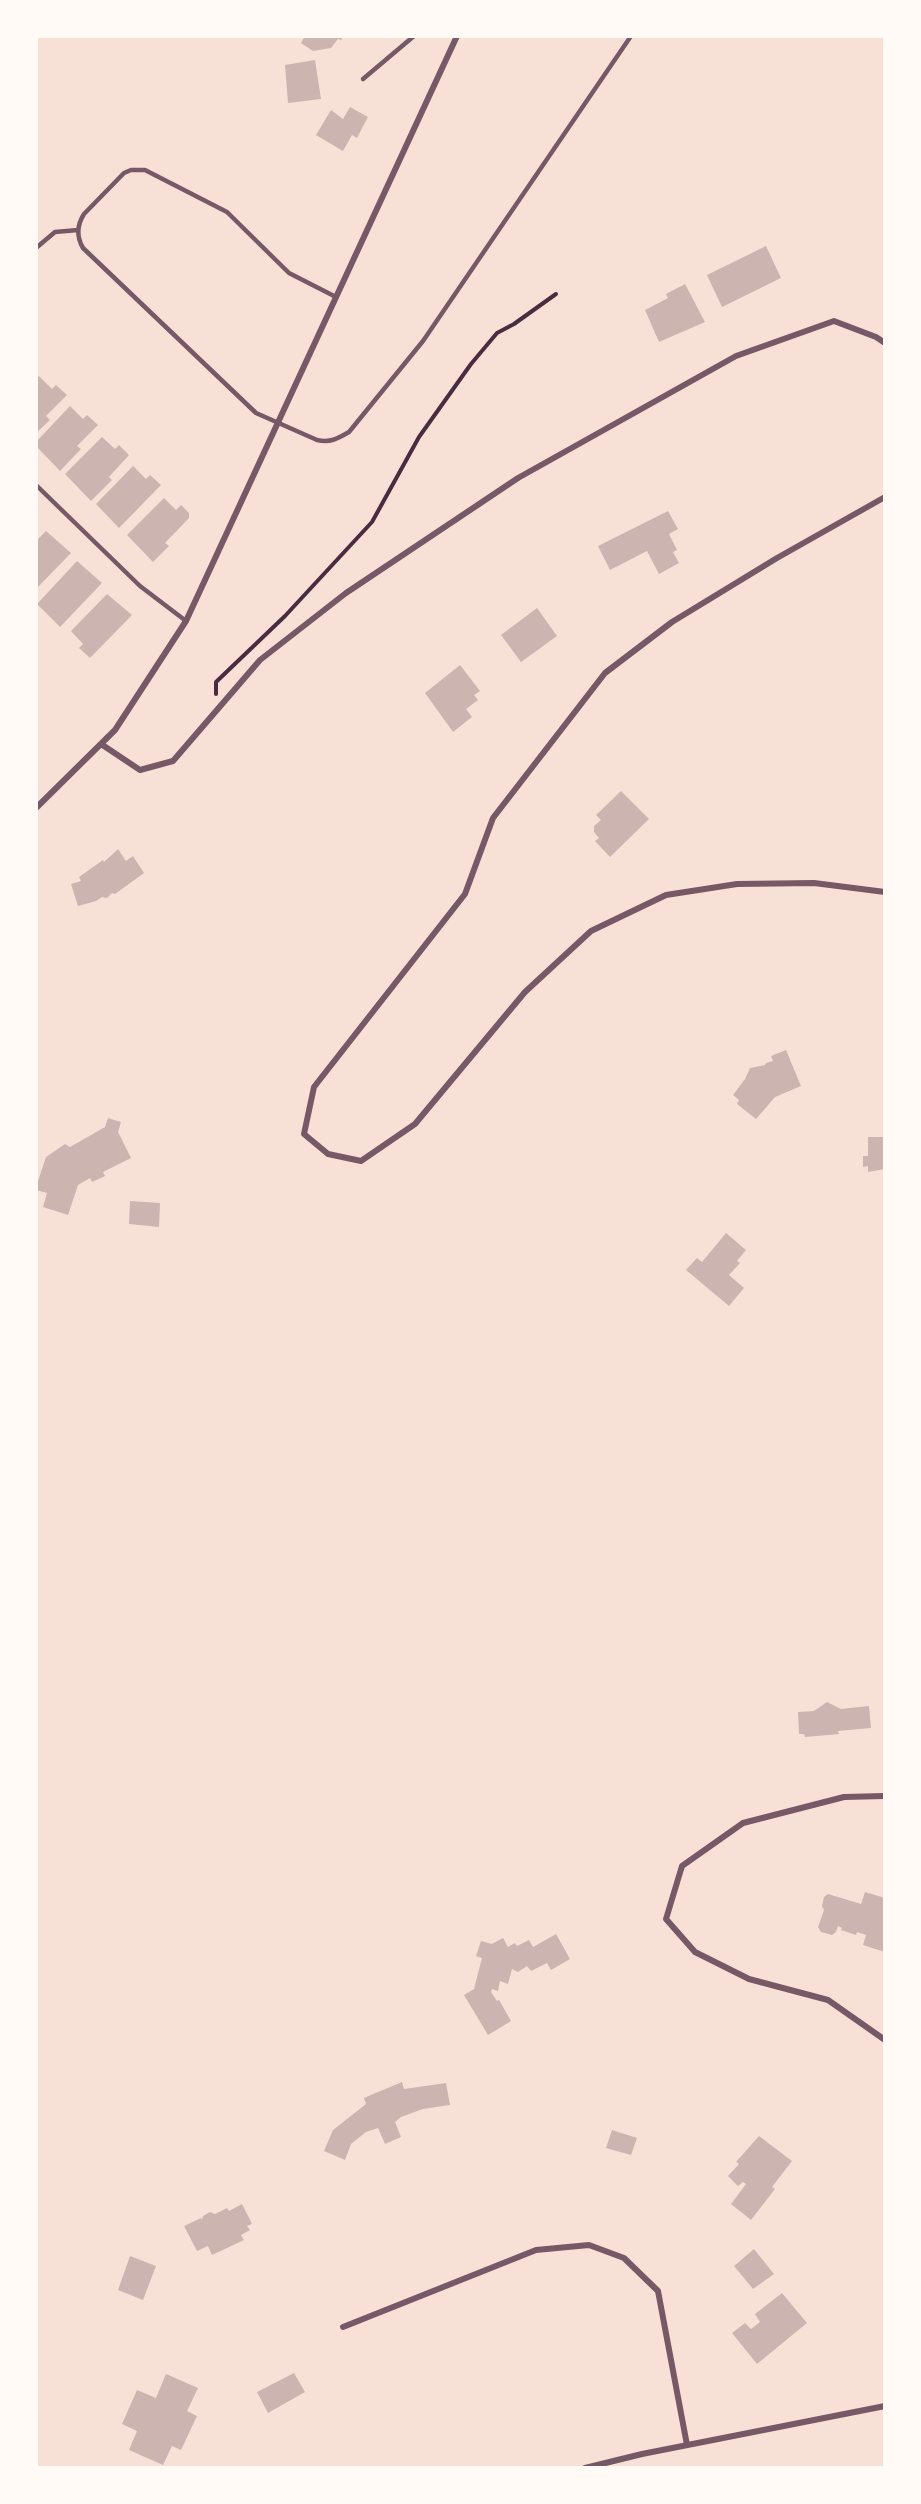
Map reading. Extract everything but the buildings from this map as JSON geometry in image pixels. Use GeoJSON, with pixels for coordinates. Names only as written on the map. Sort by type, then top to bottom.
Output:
{"type":"FeatureCollection","features":[{"type":"Feature","properties":{"kind":"street"},"geometry":{"type":"LineString","coordinates":[[36,808],[115,730],[186,621],[457,36]]}},
{"type":"Feature","properties":{"kind":"street"},"geometry":{"type":"LineString","coordinates":[[101,744],[140,770],[173,761],[260,660],[346,593],[518,478],[736,356],[834,321],[876,337],[885,343]]}},
{"type":"Feature","properties":{"kind":"street"},"geometry":{"type":"LineString","coordinates":[[885,497],[777,558],[672,622],[605,673],[493,818],[465,894],[314,1087],[304,1134],[328,1154],[361,1161],[415,1124],[525,992],[591,931],[666,895],[737,884],[814,883],[885,892]]}},
{"type":"Feature","properties":{"kind":"street"},"geometry":{"type":"LineString","coordinates":[[885,1796],[844,1797],[743,1823],[682,1866],[666,1919],[695,1952],[749,1979],[828,2000],[885,2040]]}},
{"type":"Feature","properties":{"kind":"street"},"geometry":{"type":"LineString","coordinates":[[343,2327],[536,2250],[589,2245],[624,2258],[658,2291],[687,2445]]}},
{"type":"Feature","properties":{"kind":"street"},"geometry":{"type":"LineString","coordinates":[[585,2468],[687,2445],[885,2406]]}},
{"type":"Feature","properties":{"kind":"lane"},"geometry":{"type":"LineString","coordinates":[[363,79],[414,36]]}},
{"type":"Feature","properties":{"kind":"lane"},"geometry":{"type":"LineString","coordinates":[[336,297],[289,273],[227,212],[145,170],[131,170],[124,173],[84,213],[78,230],[83,248],[256,413],[327,442],[338,439],[349,432],[423,341],[631,36]]}},
{"type":"Feature","properties":{"kind":"lane"},"geometry":{"type":"LineString","coordinates":[[36,248],[54,232],[78,230]]}},
{"type":"Feature","properties":{"kind":"lane"},"geometry":{"type":"LineString","coordinates":[[36,485],[140,586],[186,621]]}},
{"type":"Feature","properties":{"kind":"path"},"geometry":{"type":"LineString","coordinates":[[215,713],[216,682],[285,616],[372,522],[419,437],[480,352],[496,333],[514,324],[556,294]]}}]}
